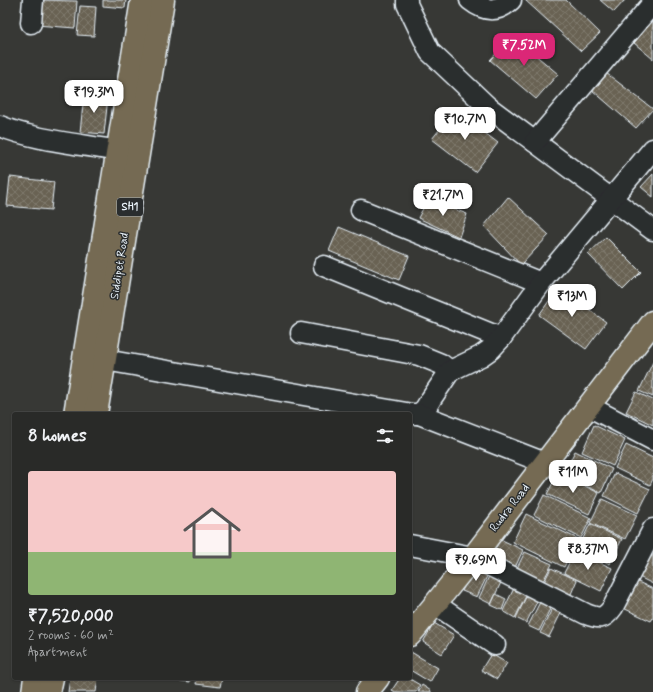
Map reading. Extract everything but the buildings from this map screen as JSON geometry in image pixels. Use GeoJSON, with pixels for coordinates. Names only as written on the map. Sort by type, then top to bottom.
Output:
{"type":"FeatureCollection","features":[{"type":"Feature","properties":{"kind":"main road","name":"Siddipet Road"},"geometry":{"type":"LineString","coordinates":[[75,412],[142,0]]}},
{"type":"Feature","properties":{"kind":"main road","name":"Siddipet Road"},"geometry":{"type":"LineString","coordinates":[[96,412],[163,0]]}},
{"type":"Feature","properties":{"kind":"main road","name":"Rudra Road"},"geometry":{"type":"LineString","coordinates":[[412,632],[473,557],[653,322]]}},
{"type":"Feature","properties":{"kind":"main road"},"geometry":{"type":"LineString","coordinates":[[33,692],[35,680]]}},
{"type":"Feature","properties":{"kind":"main road"},"geometry":{"type":"LineString","coordinates":[[50,692],[52,680]]}},
{"type":"Feature","properties":{"kind":"main road"},"geometry":{"type":"LineString","coordinates":[[367,692],[376,680]]}},
{"type":"Feature","properties":{"kind":"street"},"geometry":{"type":"LineString","coordinates":[[31,23],[33,0]]}},
{"type":"Feature","properties":{"kind":"street"},"geometry":{"type":"LineString","coordinates":[[407,0],[407,4],[430,52],[488,107],[653,230]]}},
{"type":"Feature","properties":{"kind":"street"},"geometry":{"type":"LineString","coordinates":[[470,0],[483,8],[492,10],[504,7],[511,0]]}},
{"type":"Feature","properties":{"kind":"street"},"geometry":{"type":"LineString","coordinates":[[535,142],[653,3]]}},
{"type":"Feature","properties":{"kind":"street"},"geometry":{"type":"LineString","coordinates":[[0,126],[47,139],[118,151]]}},
{"type":"Feature","properties":{"kind":"street"},"geometry":{"type":"LineString","coordinates":[[419,414],[425,409],[450,371],[492,349],[541,283],[653,150]]}},
{"type":"Feature","properties":{"kind":"street"},"geometry":{"type":"LineString","coordinates":[[361,210],[541,283]]}},
{"type":"Feature","properties":{"kind":"street"},"geometry":{"type":"LineString","coordinates":[[324,266],[501,338]]}},
{"type":"Feature","properties":{"kind":"street"},"geometry":{"type":"LineString","coordinates":[[301,333],[419,356],[441,364],[450,371]]}},
{"type":"Feature","properties":{"kind":"street"},"geometry":{"type":"LineString","coordinates":[[105,360],[401,412]]}},
{"type":"Feature","properties":{"kind":"street"},"geometry":{"type":"LineString","coordinates":[[588,406],[653,440]]}},
{"type":"Feature","properties":{"kind":"street"},"geometry":{"type":"LineString","coordinates":[[412,414],[419,414],[545,463]]}},
{"type":"Feature","properties":{"kind":"street"},"geometry":{"type":"LineString","coordinates":[[412,545],[473,557],[586,614],[597,618],[609,614],[653,529]]}},
{"type":"Feature","properties":{"kind":"street"},"geometry":{"type":"LineString","coordinates":[[434,604],[495,645]]}}]}
